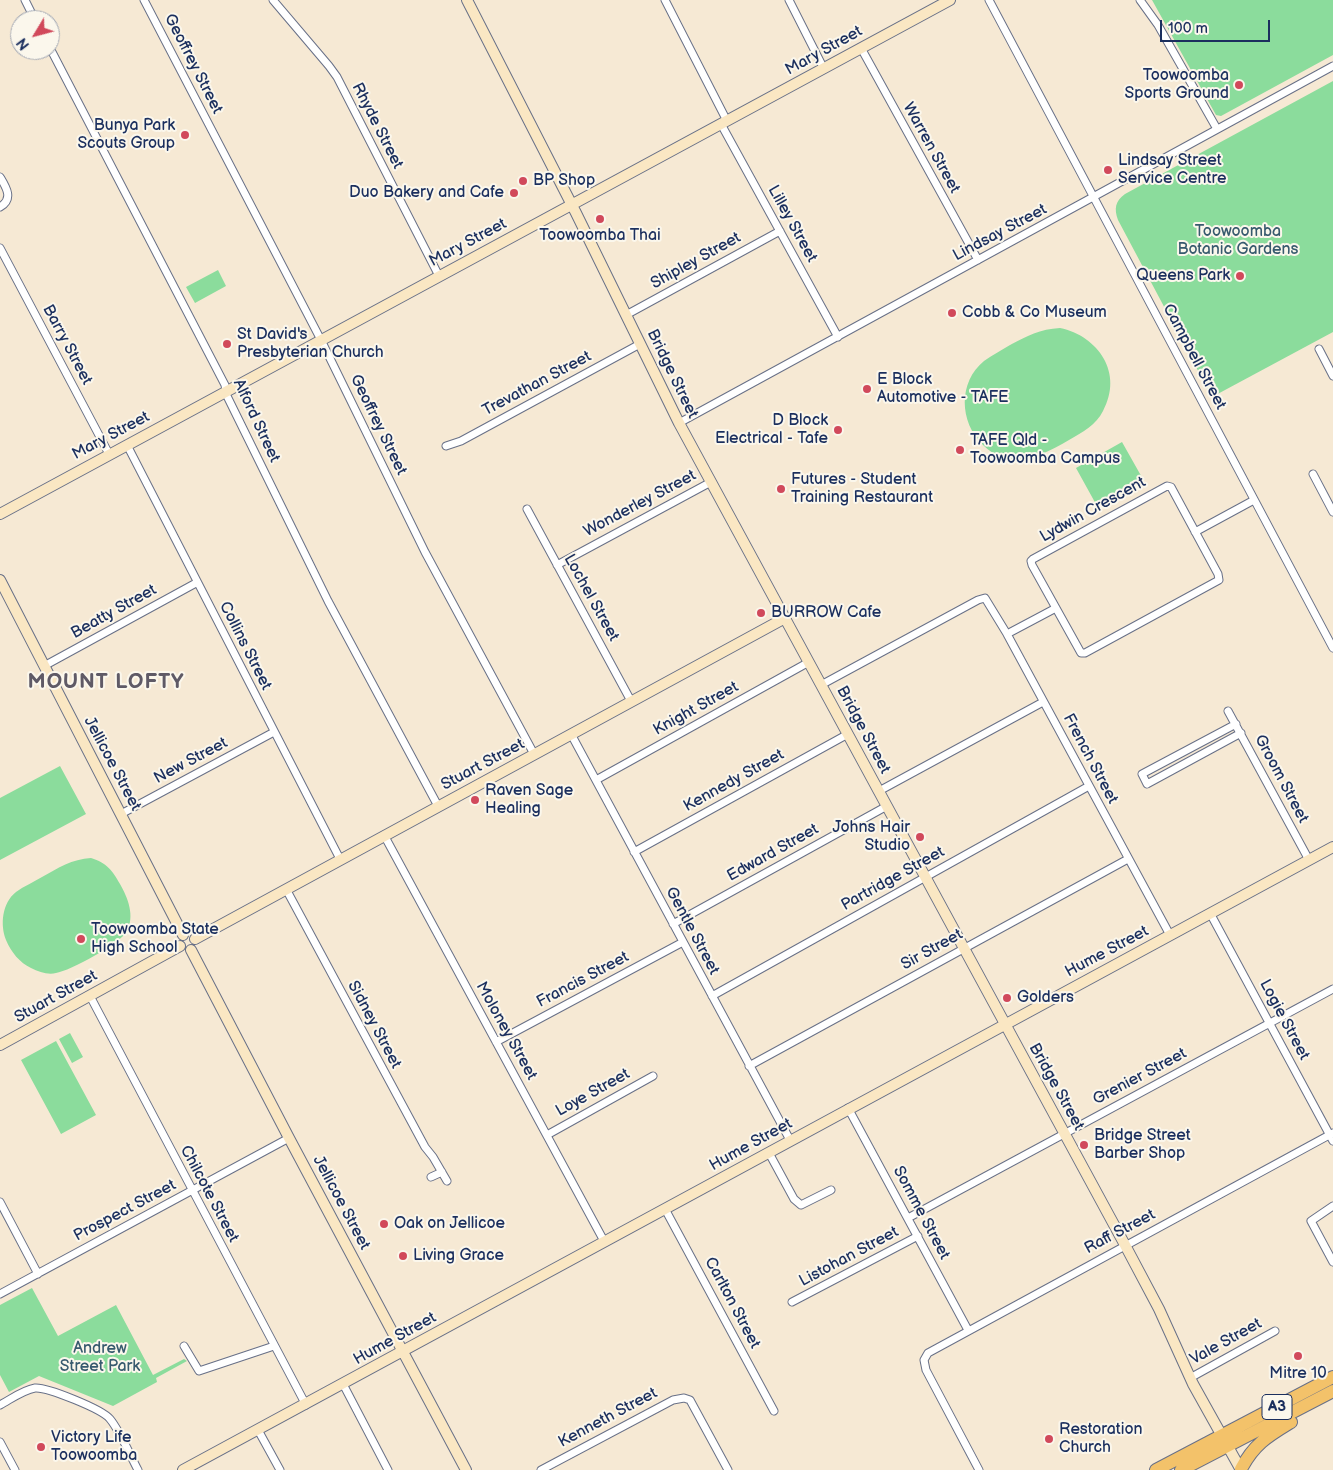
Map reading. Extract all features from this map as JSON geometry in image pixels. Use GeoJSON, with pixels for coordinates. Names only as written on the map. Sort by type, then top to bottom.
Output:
{"type":"FeatureCollection","features":[{"type":"Feature","properties":{"kind":"highway","name":"A3"},"geometry":{"type":"LineString","coordinates":[[1182,1470],[1224,1441],[1333,1377]]}},
{"type":"Feature","properties":{"kind":"highway","name":"A3"},"geometry":{"type":"LineString","coordinates":[[1156,1470],[1332,1391]]}},
{"type":"Feature","properties":{"kind":"highway"},"geometry":{"type":"LineString","coordinates":[[1241,1470],[1252,1451],[1264,1439],[1306,1412],[1332,1391]]}},
{"type":"Feature","properties":{"kind":"street","name":"Geoffrey Street"},"geometry":{"type":"LineString","coordinates":[[144,0],[320,340],[425,552],[534,754]]}},
{"type":"Feature","properties":{"kind":"street","name":"Rhyde Street"},"geometry":{"type":"LineString","coordinates":[[274,0],[336,77],[439,276]]}},
{"type":"Feature","properties":{"kind":"street","name":"Bridge Street"},"geometry":{"type":"LineString","coordinates":[[467,0],[572,204],[679,423],[1125,1245],[1162,1316],[1190,1378],[1241,1470]]}},
{"type":"Feature","properties":{"kind":"street","name":"Lilley Street"},"geometry":{"type":"LineString","coordinates":[[665,0],[724,122],[780,231],[838,337]]}},
{"type":"Feature","properties":{"kind":"street"},"geometry":{"type":"LineString","coordinates":[[789,0],[824,69]]}},
{"type":"Feature","properties":{"kind":"street","name":"Mary Street"},"geometry":{"type":"LineString","coordinates":[[0,514],[950,0]]}},
{"type":"Feature","properties":{"kind":"street","name":"Campbell Street"},"geometry":{"type":"LineString","coordinates":[[989,0],[1333,648]]}},
{"type":"Feature","properties":{"kind":"street"},"geometry":{"type":"LineString","coordinates":[[1140,0],[1158,25],[1217,129]]}},
{"type":"Feature","properties":{"kind":"street","name":"Warren Street"},"geometry":{"type":"LineString","coordinates":[[861,48],[978,260]]}},
{"type":"Feature","properties":{"kind":"street","name":"Alford Street"},"geometry":{"type":"LineString","coordinates":[[56,60],[223,381],[227,396],[328,601],[438,806]]}},
{"type":"Feature","properties":{"kind":"street","name":"Lindsay Street"},"geometry":{"type":"LineString","coordinates":[[679,423],[1333,66]]}},
{"type":"Feature","properties":{"kind":"street"},"geometry":{"type":"LineString","coordinates":[[0,177],[8,192],[8,197],[5,204],[0,207]]}},
{"type":"Feature","properties":{"kind":"street","name":"Shipley Street"},"geometry":{"type":"LineString","coordinates":[[626,315],[780,231]]}},
{"type":"Feature","properties":{"kind":"street","name":"Barry Street"},"geometry":{"type":"LineString","coordinates":[[0,248],[109,454]]}},
{"type":"Feature","properties":{"kind":"street","name":"Trevathan Street"},"geometry":{"type":"LineString","coordinates":[[446,446],[461,440],[640,344]]}},
{"type":"Feature","properties":{"kind":"street"},"geometry":{"type":"LineString","coordinates":[[1319,349],[1333,376]]}},
{"type":"Feature","properties":{"kind":"street","name":"Collins Street"},"geometry":{"type":"LineString","coordinates":[[126,445],[340,859]]}},
{"type":"Feature","properties":{"kind":"street"},"geometry":{"type":"LineString","coordinates":[[1313,474],[1333,512]]}},
{"type":"Feature","properties":{"kind":"street","name":"Wonderley Street"},"geometry":{"type":"LineString","coordinates":[[557,565],[711,482]]}},
{"type":"Feature","properties":{"kind":"street","name":"Lydwin Crescent"},"geometry":{"type":"LineString","coordinates":[[1165,486],[1170,487],[1219,575],[1218,580],[1085,653],[1080,652],[1056,608],[1032,565],[1032,560],[1165,486]]}},
{"type":"Feature","properties":{"kind":"street"},"geometry":{"type":"LineString","coordinates":[[1195,532],[1254,500]]}},
{"type":"Feature","properties":{"kind":"street","name":"Lochel Street"},"geometry":{"type":"LineString","coordinates":[[527,509],[631,701]]}},
{"type":"Feature","properties":{"kind":"street","name":"Jellicoe Street"},"geometry":{"type":"LineString","coordinates":[[0,580],[183,935]]}},
{"type":"Feature","properties":{"kind":"street","name":"Beatty Street"},"geometry":{"type":"LineString","coordinates":[[44,666],[196,583]]}},
{"type":"Feature","properties":{"kind":"street","name":"French Street"},"geometry":{"type":"LineString","coordinates":[[821,685],[978,600],[985,598],[1007,634],[1170,935]]}},
{"type":"Feature","properties":{"kind":"street"},"geometry":{"type":"LineString","coordinates":[[1007,634],[1056,608]]}},
{"type":"Feature","properties":{"kind":"street","name":"Stuart Street"},"geometry":{"type":"LineString","coordinates":[[195,939],[785,618]]}},
{"type":"Feature","properties":{"kind":"street","name":"Knight Street"},"geometry":{"type":"LineString","coordinates":[[596,780],[809,662]]}},
{"type":"Feature","properties":{"kind":"street"},"geometry":{"type":"LineString","coordinates":[[879,791],[1043,702]]}},
{"type":"Feature","properties":{"kind":"street","name":"Groom Street"},"geometry":{"type":"LineString","coordinates":[[1228,711],[1309,860]]}},
{"type":"Feature","properties":{"kind":"street"},"geometry":{"type":"LineString","coordinates":[[1236,724],[1142,774],[1144,779],[1147,784],[1241,733]]}},
{"type":"Feature","properties":{"kind":"street","name":"New Street"},"geometry":{"type":"LineString","coordinates":[[121,814],[274,732]]}},
{"type":"Feature","properties":{"kind":"street","name":"Gentle Street"},"geometry":{"type":"LineString","coordinates":[[571,734],[790,1140]]}},
{"type":"Feature","properties":{"kind":"street","name":"Kennedy Street"},"geometry":{"type":"LineString","coordinates":[[634,852],[848,734]]}},
{"type":"Feature","properties":{"kind":"street","name":"Partridge Street"},"geometry":{"type":"LineString","coordinates":[[712,996],[1089,786]]}},
{"type":"Feature","properties":{"kind":"street","name":"Edward Street"},"geometry":{"type":"LineString","coordinates":[[673,924],[887,806]]}},
{"type":"Feature","properties":{"kind":"street","name":"Moloney Street"},"geometry":{"type":"LineString","coordinates":[[384,835],[604,1241]]}},
{"type":"Feature","properties":{"kind":"street","name":"Hume Street"},"geometry":{"type":"LineString","coordinates":[[183,1470],[403,1352],[848,1108],[1333,847]]}},
{"type":"Feature","properties":{"kind":"street","name":"Sir Street"},"geometry":{"type":"LineString","coordinates":[[749,1066],[1128,859]]}},
{"type":"Feature","properties":{"kind":"street","name":"Sidney Street"},"geometry":{"type":"LineString","coordinates":[[286,889],[425,1148],[433,1157],[447,1181]]}},
{"type":"Feature","properties":{"kind":"street","name":"Logie Street"},"geometry":{"type":"LineString","coordinates":[[1210,913],[1332,1136]]}},
{"type":"Feature","properties":{"kind":"street"},"geometry":{"type":"LineString","coordinates":[[188,934],[195,939],[195,946],[191,950],[184,950],[180,946],[179,942],[183,935],[188,934]]}},
{"type":"Feature","properties":{"kind":"street","name":"Francis Street"},"geometry":{"type":"LineString","coordinates":[[496,1042],[682,942]]}},
{"type":"Feature","properties":{"kind":"street","name":"Stuart Street"},"geometry":{"type":"LineString","coordinates":[[0,1045],[180,946]]}},
{"type":"Feature","properties":{"kind":"street","name":"Jellicoe Street"},"geometry":{"type":"LineString","coordinates":[[191,950],[466,1470]]}},
{"type":"Feature","properties":{"kind":"street","name":"Grenier Street"},"geometry":{"type":"LineString","coordinates":[[908,1218],[1333,989]]}},
{"type":"Feature","properties":{"kind":"street","name":"Chilcote Street"},"geometry":{"type":"LineString","coordinates":[[90,996],[306,1404]]}},
{"type":"Feature","properties":{"kind":"street","name":"Loye Street"},"geometry":{"type":"LineString","coordinates":[[547,1135],[652,1076]]}},
{"type":"Feature","properties":{"kind":"street","name":"Somme Street"},"geometry":{"type":"LineString","coordinates":[[848,1108],[968,1330]]}},
{"type":"Feature","properties":{"kind":"street","name":"Raff Street"},"geometry":{"type":"LineString","coordinates":[[979,1470],[926,1370],[924,1360],[931,1351],[1125,1245],[1332,1136]]}},
{"type":"Feature","properties":{"kind":"street","name":"Prospect Street"},"geometry":{"type":"LineString","coordinates":[[0,1294],[289,1138]]}},
{"type":"Feature","properties":{"kind":"street"},"geometry":{"type":"LineString","coordinates":[[769,1152],[794,1199],[801,1205],[831,1190]]}},
{"type":"Feature","properties":{"kind":"street"},"geometry":{"type":"LineString","coordinates":[[431,1177],[442,1172]]}},
{"type":"Feature","properties":{"kind":"street"},"geometry":{"type":"LineString","coordinates":[[0,1202],[38,1274]]}},
{"type":"Feature","properties":{"kind":"street"},"geometry":{"type":"LineString","coordinates":[[1333,1206],[1311,1220],[1333,1262]]}},
{"type":"Feature","properties":{"kind":"street","name":"Carlton Street"},"geometry":{"type":"LineString","coordinates":[[665,1209],[774,1411]]}},
{"type":"Feature","properties":{"kind":"street","name":"Listohan Street"},"geometry":{"type":"LineString","coordinates":[[792,1302],[918,1236]]}},
{"type":"Feature","properties":{"kind":"street","name":"Vale Street"},"geometry":{"type":"LineString","coordinates":[[1190,1378],[1275,1331]]}},
{"type":"Feature","properties":{"kind":"street"},"geometry":{"type":"LineString","coordinates":[[184,1346],[199,1371],[274,1346]]}},
{"type":"Feature","properties":{"kind":"street"},"geometry":{"type":"LineString","coordinates":[[343,1384],[388,1470]]}},
{"type":"Feature","properties":{"kind":"street"},"geometry":{"type":"LineString","coordinates":[[0,1405],[25,1391],[40,1388],[50,1390],[100,1411],[112,1421],[138,1470]]}},
{"type":"Feature","properties":{"kind":"street","name":"Kenneth Street"},"geometry":{"type":"LineString","coordinates":[[541,1470],[673,1400],[684,1398],[690,1400],[728,1470]]}},
{"type":"Feature","properties":{"kind":"street"},"geometry":{"type":"LineString","coordinates":[[258,1430],[280,1470]]}},
{"type":"Feature","properties":{"kind":"street"},"geometry":{"type":"LineString","coordinates":[[0,1442],[15,1470]]}},
{"type":"Feature","properties":{"kind":"green space","name":"Toowoomba Sports Ground"},"geometry":{"type":"Polygon","coordinates":[[[1152,0],[1333,0],[1333,55],[1221,116],[1216,115],[1152,0]]]}},
{"type":"Feature","properties":{"kind":"green space","name":"Toowoomba Botanic Gardens"},"geometry":{"type":"Polygon","coordinates":[[[1333,81],[1333,332],[1212,397],[1118,220],[1116,212],[1117,202],[1125,194],[1333,81]]]}},
{"type":"Feature","properties":{"kind":"green space"},"geometry":{"type":"Polygon","coordinates":[[[218,270],[226,286],[195,303],[186,287],[218,270]]]}},
{"type":"Feature","properties":{"kind":"green space"},"geometry":{"type":"Polygon","coordinates":[[[1060,328],[1074,332],[1086,339],[1104,358],[1109,370],[1110,383],[1109,397],[1103,411],[1097,420],[1084,431],[1048,451],[1026,459],[1004,458],[983,445],[969,425],[965,402],[970,380],[984,361],[1010,345],[1040,331],[1060,328]]]}},
{"type":"Feature","properties":{"kind":"green space"},"geometry":{"type":"Polygon","coordinates":[[[1122,442],[1144,481],[1097,506],[1076,468],[1122,442]]]}},
{"type":"Feature","properties":{"kind":"green space"},"geometry":{"type":"Polygon","coordinates":[[[60,766],[86,814],[0,860],[0,798],[60,766]]]}},
{"type":"Feature","properties":{"kind":"green space"},"geometry":{"type":"Polygon","coordinates":[[[91,858],[101,862],[108,868],[123,889],[130,913],[127,931],[106,949],[63,971],[53,974],[37,971],[27,966],[13,953],[4,934],[3,921],[8,902],[16,892],[60,867],[71,862],[91,858]]]}},
{"type":"Feature","properties":{"kind":"green space"},"geometry":{"type":"Polygon","coordinates":[[[70,1033],[83,1057],[72,1063],[59,1039],[70,1033]]]}},
{"type":"Feature","properties":{"kind":"green space"},"geometry":{"type":"Polygon","coordinates":[[[56,1041],[96,1115],[61,1134],[21,1060],[56,1041]]]}},
{"type":"Feature","properties":{"kind":"green space","name":"Andrew Street Park"},"geometry":{"type":"Polygon","coordinates":[[[32,1288],[58,1336],[116,1305],[153,1375],[184,1359],[187,1361],[156,1378],[157,1382],[113,1406],[39,1376],[9,1392],[0,1375],[0,1305],[32,1288]]]}},
{"type":"Feature","properties":{"kind":"place","name":"Toowoomba Sports Ground"},"geometry":{"type":"Point","coordinates":[1239,85]}},
{"type":"Feature","properties":{"kind":"place","name":"Bunya Park Scouts Group"},"geometry":{"type":"Point","coordinates":[185,135]}},
{"type":"Feature","properties":{"kind":"place","name":"Lindsay Street Service Centre"},"geometry":{"type":"Point","coordinates":[1108,170]}},
{"type":"Feature","properties":{"kind":"place","name":"BP Shop"},"geometry":{"type":"Point","coordinates":[523,181]}},
{"type":"Feature","properties":{"kind":"place","name":"Duo Bakery and Cafe"},"geometry":{"type":"Point","coordinates":[514,193]}},
{"type":"Feature","properties":{"kind":"place","name":"Toowoomba Thai"},"geometry":{"type":"Point","coordinates":[600,219]}},
{"type":"Feature","properties":{"kind":"place","name":"Queens Park"},"geometry":{"type":"Point","coordinates":[1240,276]}},
{"type":"Feature","properties":{"kind":"place","name":"Cobb & Co Museum"},"geometry":{"type":"Point","coordinates":[952,313]}},
{"type":"Feature","properties":{"kind":"place","name":"St David's Presbyterian Church"},"geometry":{"type":"Point","coordinates":[227,344]}},
{"type":"Feature","properties":{"kind":"place","name":"E Block Automotive - TAFE"},"geometry":{"type":"Point","coordinates":[867,389]}},
{"type":"Feature","properties":{"kind":"place","name":"D Block Electrical - Tafe"},"geometry":{"type":"Point","coordinates":[838,430]}},
{"type":"Feature","properties":{"kind":"place","name":"TAFE Qld - Toowoomba Campus"},"geometry":{"type":"Point","coordinates":[960,450]}},
{"type":"Feature","properties":{"kind":"place","name":"Futures - Student Training Restaurant"},"geometry":{"type":"Point","coordinates":[781,489]}},
{"type":"Feature","properties":{"kind":"place","name":"BURROW Cafe"},"geometry":{"type":"Point","coordinates":[761,613]}},
{"type":"Feature","properties":{"kind":"place","name":"Raven Sage Healing"},"geometry":{"type":"Point","coordinates":[475,800]}},
{"type":"Feature","properties":{"kind":"place","name":"Johns Hair Studio"},"geometry":{"type":"Point","coordinates":[920,837]}},
{"type":"Feature","properties":{"kind":"place","name":"Toowoomba State High School"},"geometry":{"type":"Point","coordinates":[81,939]}},
{"type":"Feature","properties":{"kind":"place","name":"Golders"},"geometry":{"type":"Point","coordinates":[1007,998]}},
{"type":"Feature","properties":{"kind":"place","name":"Bridge Street Barber Shop"},"geometry":{"type":"Point","coordinates":[1084,1145]}},
{"type":"Feature","properties":{"kind":"place","name":"Oak on Jellicoe"},"geometry":{"type":"Point","coordinates":[384,1224]}},
{"type":"Feature","properties":{"kind":"place","name":"Living Grace"},"geometry":{"type":"Point","coordinates":[403,1256]}},
{"type":"Feature","properties":{"kind":"place","name":"Mitre 10"},"geometry":{"type":"Point","coordinates":[1298,1356]}},
{"type":"Feature","properties":{"kind":"place","name":"Restoration Church"},"geometry":{"type":"Point","coordinates":[1049,1439]}},
{"type":"Feature","properties":{"kind":"place","name":"Victory Life Toowoomba"},"geometry":{"type":"Point","coordinates":[41,1447]}},
{"type":"Feature","properties":{"kind":"district","name":"MOUNT LOFTY"},"geometry":{"type":"Point","coordinates":[106,683]}}]}
